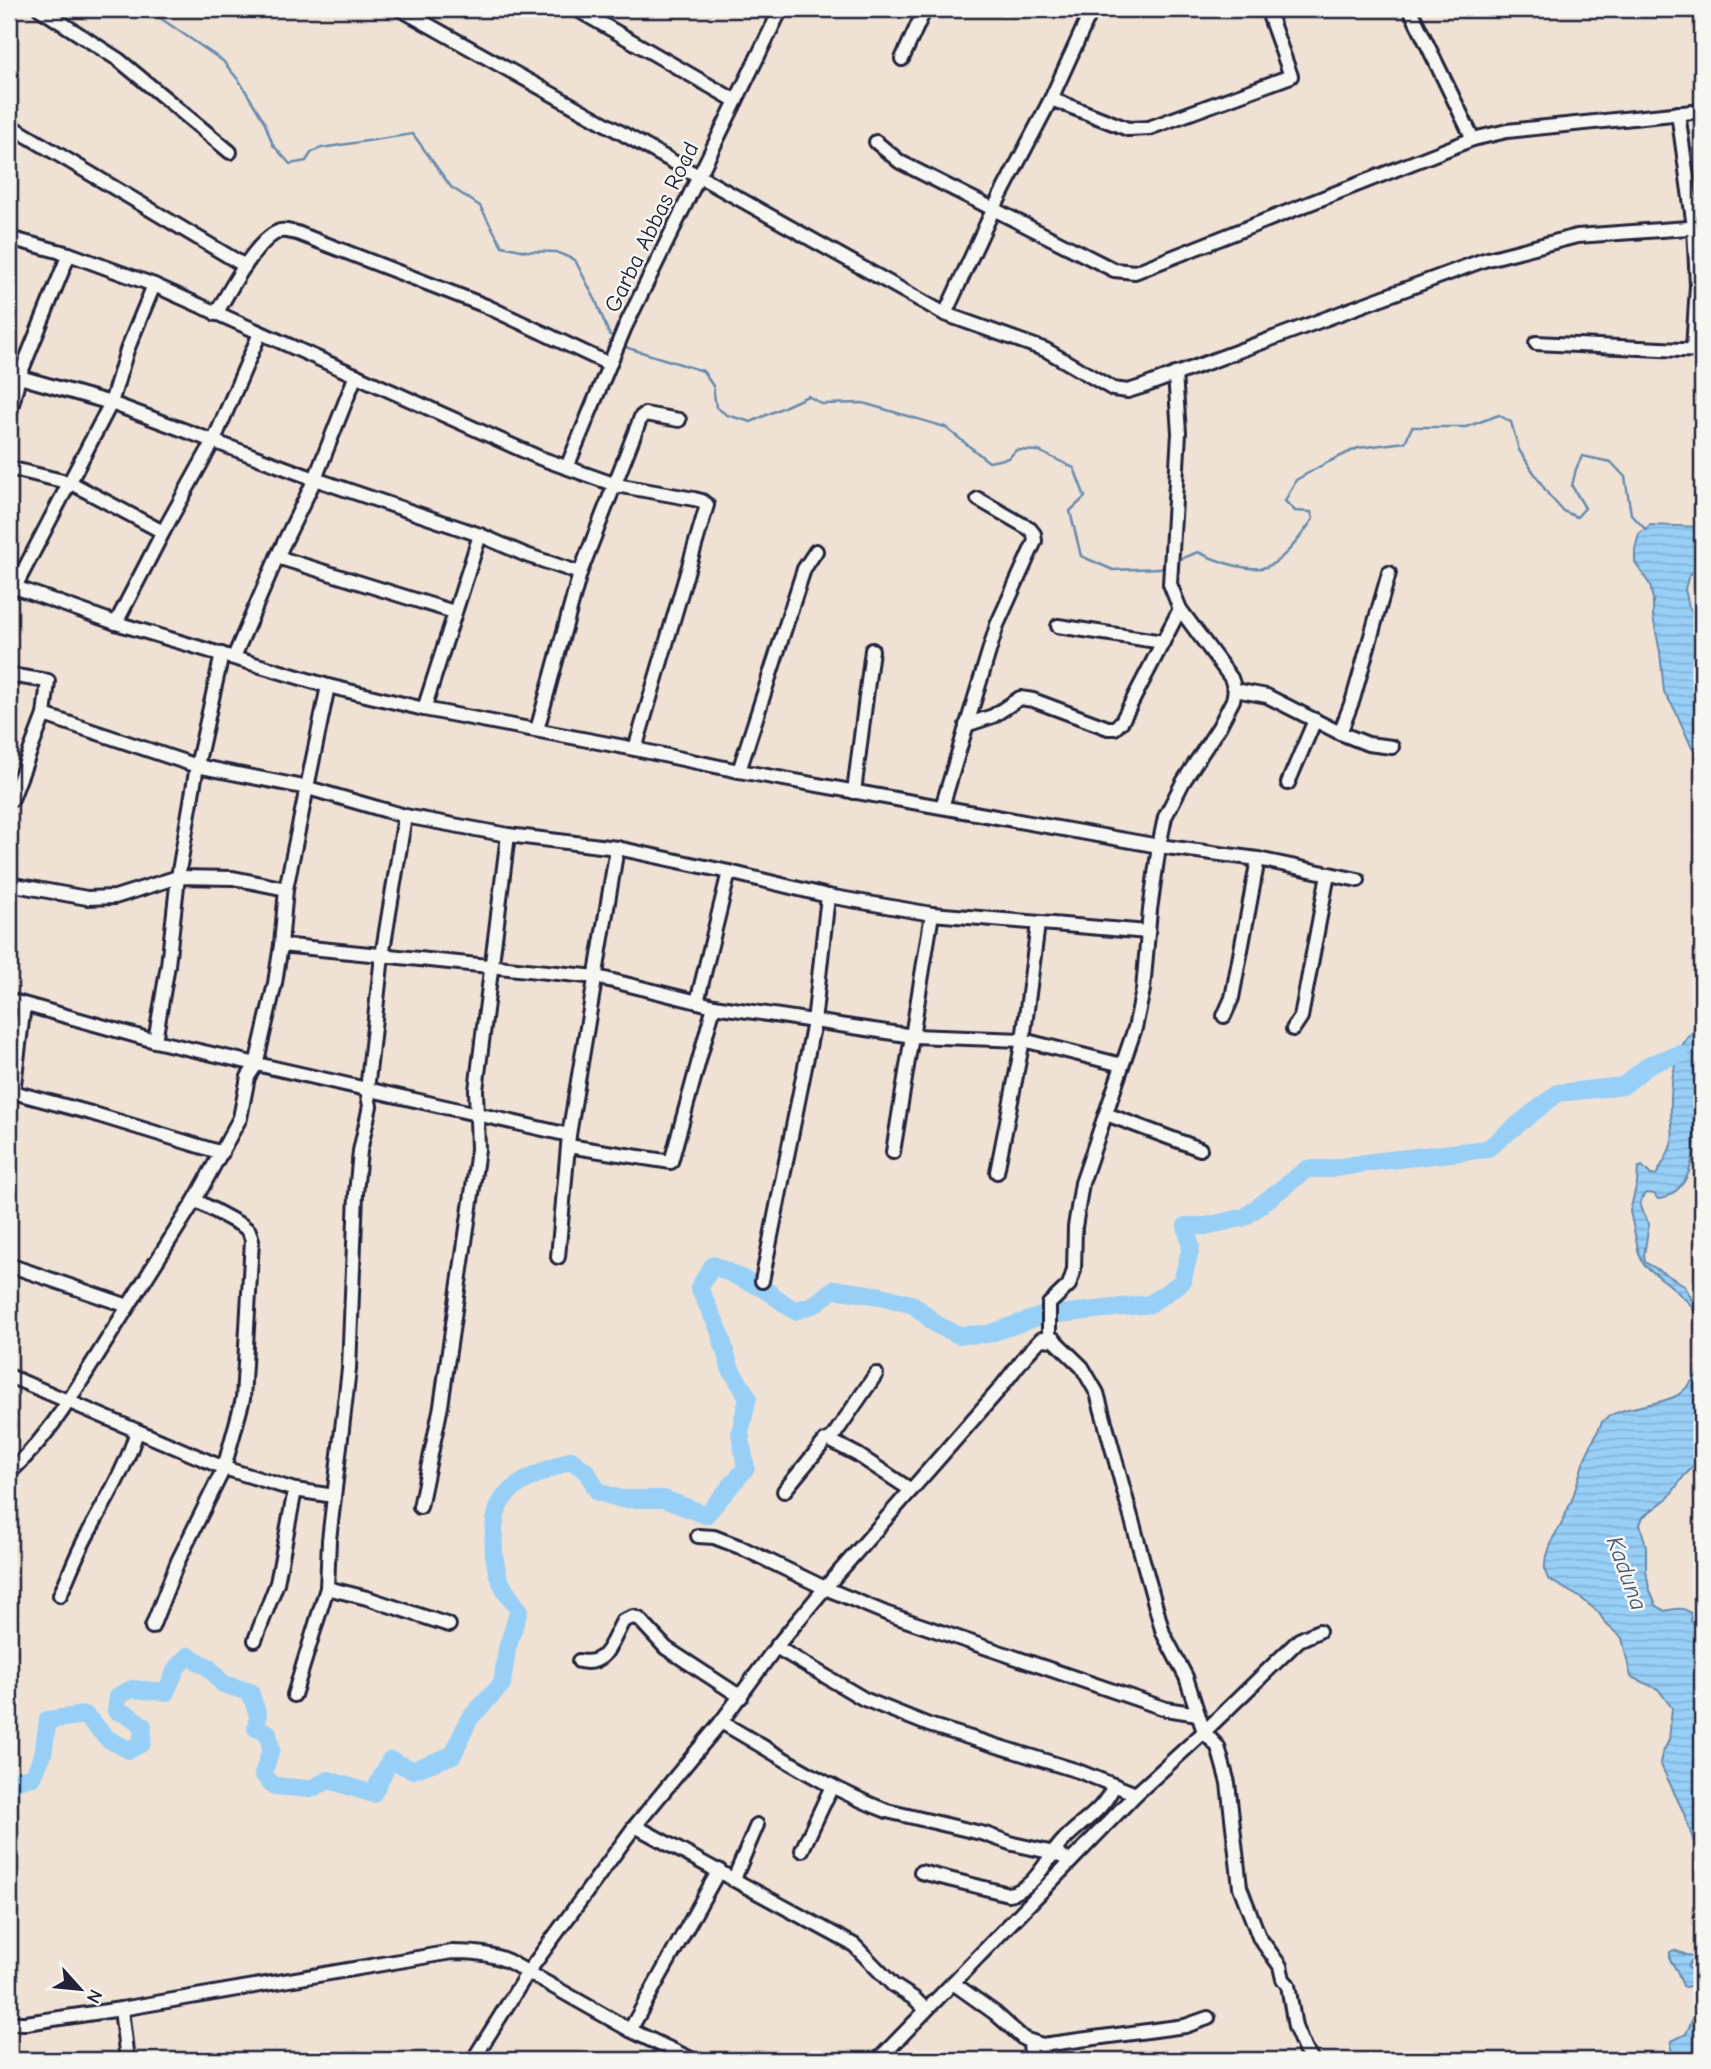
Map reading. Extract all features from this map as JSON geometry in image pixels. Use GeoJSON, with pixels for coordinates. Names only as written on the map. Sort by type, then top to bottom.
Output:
{"type":"FeatureCollection","features":[{"type":"Feature","properties":{"kind":"street"},"geometry":{"type":"LineString","coordinates":[[40,9],[119,60],[230,152]]}},
{"type":"Feature","properties":{"kind":"street"},"geometry":{"type":"LineString","coordinates":[[400,9],[945,314],[1046,350],[1113,389],[1128,391],[1484,260],[1577,236],[1698,227]]}},
{"type":"Feature","properties":{"kind":"street"},"geometry":{"type":"LineString","coordinates":[[576,9],[736,101]]}},
{"type":"Feature","properties":{"kind":"street","name":"Garba Abbas Road"},"geometry":{"type":"LineString","coordinates":[[567,467],[625,327],[781,9]]}},
{"type":"Feature","properties":{"kind":"street"},"geometry":{"type":"LineString","coordinates":[[902,58],[925,9]]}},
{"type":"Feature","properties":{"kind":"street"},"geometry":{"type":"LineString","coordinates":[[945,314],[993,210],[1051,99],[1091,9]]}},
{"type":"Feature","properties":{"kind":"street"},"geometry":{"type":"LineString","coordinates":[[1051,99],[1128,129],[1149,128],[1291,76],[1267,9]]}},
{"type":"Feature","properties":{"kind":"street"},"geometry":{"type":"LineString","coordinates":[[1412,9],[1473,139]]}},
{"type":"Feature","properties":{"kind":"street"},"geometry":{"type":"LineString","coordinates":[[876,142],[900,162],[993,210],[1114,270],[1135,272],[1473,139],[1507,131],[1702,111]]}},
{"type":"Feature","properties":{"kind":"street"},"geometry":{"type":"LineString","coordinates":[[1536,344],[1698,350],[1698,227],[1678,113]]}},
{"type":"Feature","properties":{"kind":"street"},"geometry":{"type":"LineString","coordinates":[[9,125],[245,266]]}},
{"type":"Feature","properties":{"kind":"street"},"geometry":{"type":"LineString","coordinates":[[216,314],[245,266],[269,236],[283,230],[486,306],[612,358]]}},
{"type":"Feature","properties":{"kind":"street"},"geometry":{"type":"LineString","coordinates":[[9,238],[69,254],[154,285],[540,458],[616,485],[694,499],[708,505],[635,749]]}},
{"type":"Feature","properties":{"kind":"street"},"geometry":{"type":"LineString","coordinates":[[9,416],[14,376],[69,254]]}},
{"type":"Feature","properties":{"kind":"street"},"geometry":{"type":"LineString","coordinates":[[154,285],[127,350],[111,403],[71,483],[12,586],[116,623],[328,686],[424,709],[738,771],[1159,846],[1258,859],[1358,880]]}},
{"type":"Feature","properties":{"kind":"street"},"geometry":{"type":"LineString","coordinates":[[116,623],[214,440],[260,333]]}},
{"type":"Feature","properties":{"kind":"street"},"geometry":{"type":"LineString","coordinates":[[1175,374],[1179,433],[1170,584],[1180,609],[1231,678],[1235,690],[1233,700],[1219,727],[1183,782],[1165,817],[1135,1028],[1082,1183],[1075,1227],[1074,1270],[1069,1284],[1049,1304],[1052,1337],[1082,1367],[1097,1393],[1163,1633],[1186,1677],[1204,1731],[1218,1746],[1228,1783],[1240,1887],[1259,1937],[1280,1966],[1283,1979],[1288,1985],[1295,2027],[1312,2060]]}},
{"type":"Feature","properties":{"kind":"street"},"geometry":{"type":"LineString","coordinates":[[155,1041],[197,766],[228,655],[315,479],[356,375]]}},
{"type":"Feature","properties":{"kind":"street"},"geometry":{"type":"LineString","coordinates":[[14,376],[111,403],[580,573]]}},
{"type":"Feature","properties":{"kind":"street"},"geometry":{"type":"LineString","coordinates":[[537,730],[580,573],[641,417],[654,414],[679,421]]}},
{"type":"Feature","properties":{"kind":"street"},"geometry":{"type":"LineString","coordinates":[[9,468],[71,483],[163,532]]}},
{"type":"Feature","properties":{"kind":"street"},"geometry":{"type":"LineString","coordinates":[[942,807],[997,625],[1035,541],[1030,529],[978,499]]}},
{"type":"Feature","properties":{"kind":"street"},"geometry":{"type":"LineString","coordinates":[[424,709],[480,535]]}},
{"type":"Feature","properties":{"kind":"street"},"geometry":{"type":"LineString","coordinates":[[738,771],[804,569],[816,551]]}},
{"type":"Feature","properties":{"kind":"street"},"geometry":{"type":"LineString","coordinates":[[276,557],[454,612]]}},
{"type":"Feature","properties":{"kind":"street"},"geometry":{"type":"LineString","coordinates":[[1340,733],[1353,699],[1390,573]]}},
{"type":"Feature","properties":{"kind":"street"},"geometry":{"type":"LineString","coordinates":[[967,724],[993,716],[1020,698],[1033,700],[1108,728],[1115,728],[1122,722],[1180,609]]}},
{"type":"Feature","properties":{"kind":"street"},"geometry":{"type":"LineString","coordinates":[[1058,626],[1163,642]]}},
{"type":"Feature","properties":{"kind":"street"},"geometry":{"type":"LineString","coordinates":[[855,792],[873,650]]}},
{"type":"Feature","properties":{"kind":"street"},"geometry":{"type":"LineString","coordinates":[[9,675],[48,681],[44,715],[12,799],[9,799]]}},
{"type":"Feature","properties":{"kind":"street"},"geometry":{"type":"LineString","coordinates":[[9,1473],[51,1427],[68,1402],[195,1200],[240,1118],[248,1077],[256,1065],[275,983],[286,889],[328,686]]}},
{"type":"Feature","properties":{"kind":"street"},"geometry":{"type":"LineString","coordinates":[[1235,690],[1268,696],[1340,733],[1368,744],[1392,747]]}},
{"type":"Feature","properties":{"kind":"street"},"geometry":{"type":"LineString","coordinates":[[44,715],[197,766],[308,788],[405,816],[508,835],[617,848],[828,896],[932,914],[1148,932]]}},
{"type":"Feature","properties":{"kind":"street"},"geometry":{"type":"LineString","coordinates":[[1288,783],[1315,720]]}},
{"type":"Feature","properties":{"kind":"street"},"geometry":{"type":"LineString","coordinates":[[294,1695],[327,1588],[329,1541],[349,1369],[360,1151],[370,1106],[367,1090],[383,956],[405,816]]}},
{"type":"Feature","properties":{"kind":"street"},"geometry":{"type":"LineString","coordinates":[[420,1507],[441,1406],[478,1149],[476,1090],[508,835]]}},
{"type":"Feature","properties":{"kind":"street"},"geometry":{"type":"LineString","coordinates":[[558,1257],[569,1141],[617,848]]}},
{"type":"Feature","properties":{"kind":"street"},"geometry":{"type":"LineString","coordinates":[[1224,1016],[1232,998],[1258,859]]}},
{"type":"Feature","properties":{"kind":"street"},"geometry":{"type":"LineString","coordinates":[[697,1003],[729,872]]}},
{"type":"Feature","properties":{"kind":"street"},"geometry":{"type":"LineString","coordinates":[[1293,1029],[1301,1017],[1328,874]]}},
{"type":"Feature","properties":{"kind":"street"},"geometry":{"type":"LineString","coordinates":[[9,884],[87,898],[115,897],[178,877],[233,878],[286,889]]}},
{"type":"Feature","properties":{"kind":"street"},"geometry":{"type":"LineString","coordinates":[[762,1281],[814,1021],[828,896]]}},
{"type":"Feature","properties":{"kind":"street"},"geometry":{"type":"LineString","coordinates":[[893,1152],[932,914]]}},
{"type":"Feature","properties":{"kind":"street"},"geometry":{"type":"LineString","coordinates":[[997,1172],[1023,1040],[1038,924]]}},
{"type":"Feature","properties":{"kind":"street"},"geometry":{"type":"LineString","coordinates":[[281,945],[597,977],[714,1006],[913,1036],[1023,1040],[1122,1065]]}},
{"type":"Feature","properties":{"kind":"street"},"geometry":{"type":"LineString","coordinates":[[9,1000],[155,1041],[477,1113],[569,1141],[671,1162],[714,1006]]}},
{"type":"Feature","properties":{"kind":"street"},"geometry":{"type":"LineString","coordinates":[[24,1005],[11,1091],[222,1153]]}},
{"type":"Feature","properties":{"kind":"street"},"geometry":{"type":"LineString","coordinates":[[1106,1114],[1200,1149]]}},
{"type":"Feature","properties":{"kind":"street"},"geometry":{"type":"LineString","coordinates":[[152,1627],[178,1560],[224,1468],[243,1399],[252,1240],[249,1231],[243,1226],[195,1200]]}},
{"type":"Feature","properties":{"kind":"street"},"geometry":{"type":"LineString","coordinates":[[9,1265],[128,1306]]}},
{"type":"Feature","properties":{"kind":"street"},"geometry":{"type":"LineString","coordinates":[[473,2060],[528,1972],[635,1826],[741,1697],[776,1647],[998,1391],[1026,1355],[1041,1339],[1052,1337]]}},
{"type":"Feature","properties":{"kind":"street"},"geometry":{"type":"LineString","coordinates":[[784,1491],[825,1441],[832,1438],[876,1374]]}},
{"type":"Feature","properties":{"kind":"street"},"geometry":{"type":"LineString","coordinates":[[9,1376],[224,1468],[295,1490],[334,1496]]}},
{"type":"Feature","properties":{"kind":"street"},"geometry":{"type":"LineString","coordinates":[[60,1595],[88,1532],[118,1482],[137,1431]]}},
{"type":"Feature","properties":{"kind":"street"},"geometry":{"type":"LineString","coordinates":[[832,1438],[833,1442],[911,1490]]}},
{"type":"Feature","properties":{"kind":"street"},"geometry":{"type":"LineString","coordinates":[[256,1640],[277,1583],[295,1490]]}},
{"type":"Feature","properties":{"kind":"street"},"geometry":{"type":"LineString","coordinates":[[698,1536],[714,1537],[740,1547],[825,1588],[888,1614],[1166,1709],[1198,1714]]}},
{"type":"Feature","properties":{"kind":"street"},"geometry":{"type":"LineString","coordinates":[[327,1588],[449,1625]]}},
{"type":"Feature","properties":{"kind":"street"},"geometry":{"type":"LineString","coordinates":[[579,1661],[595,1662],[602,1659],[623,1621],[633,1617],[639,1619],[666,1648],[741,1697]]}},
{"type":"Feature","properties":{"kind":"street"},"geometry":{"type":"LineString","coordinates":[[878,2060],[1136,1794],[1299,1640],[1320,1631]]}},
{"type":"Feature","properties":{"kind":"street"},"geometry":{"type":"LineString","coordinates":[[776,1647],[864,1699],[929,1725],[1078,1771],[1136,1794]]}},
{"type":"Feature","properties":{"kind":"street"},"geometry":{"type":"LineString","coordinates":[[721,1722],[832,1786],[887,1811],[985,1834],[1013,1844],[1054,1853],[1071,1861]]}},
{"type":"Feature","properties":{"kind":"street"},"geometry":{"type":"LineString","coordinates":[[921,1872],[1008,1894],[1017,1893],[1045,1868],[1062,1842],[1103,1805],[1114,1785]]}},
{"type":"Feature","properties":{"kind":"street"},"geometry":{"type":"LineString","coordinates":[[802,1850],[832,1786]]}},
{"type":"Feature","properties":{"kind":"street"},"geometry":{"type":"LineString","coordinates":[[734,1879],[757,1825]]}},
{"type":"Feature","properties":{"kind":"street"},"geometry":{"type":"LineString","coordinates":[[635,1826],[854,1945],[893,1985],[915,1999],[926,2010]]}},
{"type":"Feature","properties":{"kind":"street"},"geometry":{"type":"LineString","coordinates":[[630,2030],[719,1870]]}},
{"type":"Feature","properties":{"kind":"street"},"geometry":{"type":"LineString","coordinates":[[9,2023],[26,2023],[121,2009],[452,1952],[475,1952],[494,1955],[630,2030],[693,2060]]}},
{"type":"Feature","properties":{"kind":"street"},"geometry":{"type":"LineString","coordinates":[[953,1983],[1030,2042],[1042,2045],[1185,2025],[1208,2018]]}},
{"type":"Feature","properties":{"kind":"street"},"geometry":{"type":"LineString","coordinates":[[121,2009],[127,2060]]}},
{"type":"Feature","properties":{"kind":"street"},"geometry":{"type":"LineString","coordinates":[[1030,2042],[1031,2060]]}},
{"type":"Feature","properties":{"kind":"water"},"geometry":{"type":"Polygon","coordinates":[[[1650,525],[1702,527],[1702,565],[1688,578],[1685,589],[1689,607],[1702,627],[1702,761],[1692,748],[1664,692],[1650,585],[1635,562],[1639,534],[1650,525]]]}},
{"type":"Feature","properties":{"kind":"water"},"geometry":{"type":"Polygon","coordinates":[[[1702,1025],[1703,1054],[1695,1084],[1693,1158],[1689,1172],[1682,1184],[1669,1196],[1658,1199],[1654,1194],[1646,1193],[1640,1205],[1649,1224],[1645,1262],[1684,1285],[1702,1317],[1702,1327],[1691,1305],[1644,1265],[1630,1211],[1638,1168],[1642,1166],[1651,1175],[1656,1175],[1670,1150],[1673,1138],[1671,1101],[1675,1064],[1685,1041],[1702,1025]]]}},
{"type":"Feature","properties":{"kind":"water","name":"Kaduna"},"geometry":{"type":"Polygon","coordinates":[[[1702,1368],[1702,1458],[1684,1476],[1669,1497],[1643,1517],[1640,1524],[1646,1547],[1649,1589],[1656,1605],[1665,1611],[1685,1610],[1692,1614],[1691,1621],[1694,1624],[1702,1625],[1702,1865],[1683,1811],[1660,1763],[1669,1740],[1672,1708],[1658,1689],[1631,1677],[1622,1638],[1581,1598],[1548,1579],[1545,1562],[1553,1538],[1573,1497],[1584,1460],[1602,1422],[1616,1413],[1676,1396],[1702,1368]]]}},
{"type":"Feature","properties":{"kind":"water"},"geometry":{"type":"Polygon","coordinates":[[[1674,1950],[1702,1957],[1702,1967],[1694,1960],[1688,1967],[1702,1980],[1702,2060],[1673,2060],[1672,2041],[1686,2034],[1698,2012],[1696,2002],[1700,1988],[1696,1984],[1683,1986],[1670,1960],[1670,1952],[1674,1950]]]}},
{"type":"Feature","properties":{"kind":"waterway"},"geometry":{"type":"LineString","coordinates":[[147,9],[223,61],[240,82],[264,121],[273,145],[290,164],[306,161],[312,152],[321,148],[413,134],[451,187],[480,206],[502,246],[526,251],[556,252],[575,260],[609,334],[614,338]]}},
{"type":"Feature","properties":{"kind":"waterway"},"geometry":{"type":"LineString","coordinates":[[622,344],[703,371],[713,386],[716,407],[727,415],[751,422],[808,396],[822,404],[863,403],[945,427],[989,462],[1009,458],[1016,450],[1039,451],[1074,468],[1085,497],[1070,511],[1081,556],[1113,570],[1160,568],[1167,565]]}},
{"type":"Feature","properties":{"kind":"waterway"},"geometry":{"type":"LineString","coordinates":[[1176,561],[1198,552],[1238,566],[1269,566],[1291,548],[1313,519],[1311,512],[1295,511],[1285,501],[1296,480],[1358,448],[1405,442],[1412,427],[1466,427],[1499,415],[1511,422],[1519,450],[1548,494],[1563,511],[1577,517],[1585,508],[1572,486],[1582,456],[1611,462],[1625,477],[1631,514],[1646,530]]}},
{"type":"Feature","properties":{"kind":"waterway"},"geometry":{"type":"LineString","coordinates":[[9,1784],[33,1777],[43,1754],[48,1720],[85,1715],[108,1739],[129,1750],[142,1743],[143,1726],[129,1715],[116,1711],[118,1696],[132,1689],[166,1692],[177,1667],[188,1656],[208,1667],[223,1684],[250,1692],[258,1715],[256,1728],[268,1733],[271,1750],[263,1774],[274,1786],[310,1789],[329,1780],[373,1794],[390,1760],[413,1770],[453,1755],[469,1719],[502,1684],[507,1649],[519,1610],[501,1582],[495,1562],[497,1511],[508,1493],[530,1478],[571,1460],[587,1472],[598,1492],[621,1499],[664,1499],[706,1515],[746,1468],[740,1433],[748,1397],[730,1368],[719,1330],[699,1288],[713,1265],[764,1289],[795,1311],[815,1304],[834,1289],[881,1296],[914,1305],[937,1325],[959,1335],[988,1334],[1041,1316],[1150,1304],[1182,1282],[1191,1247],[1186,1226],[1206,1226],[1245,1217],[1307,1169],[1329,1169],[1487,1149],[1558,1093],[1623,1086],[1650,1064],[1680,1054]]}}]}
